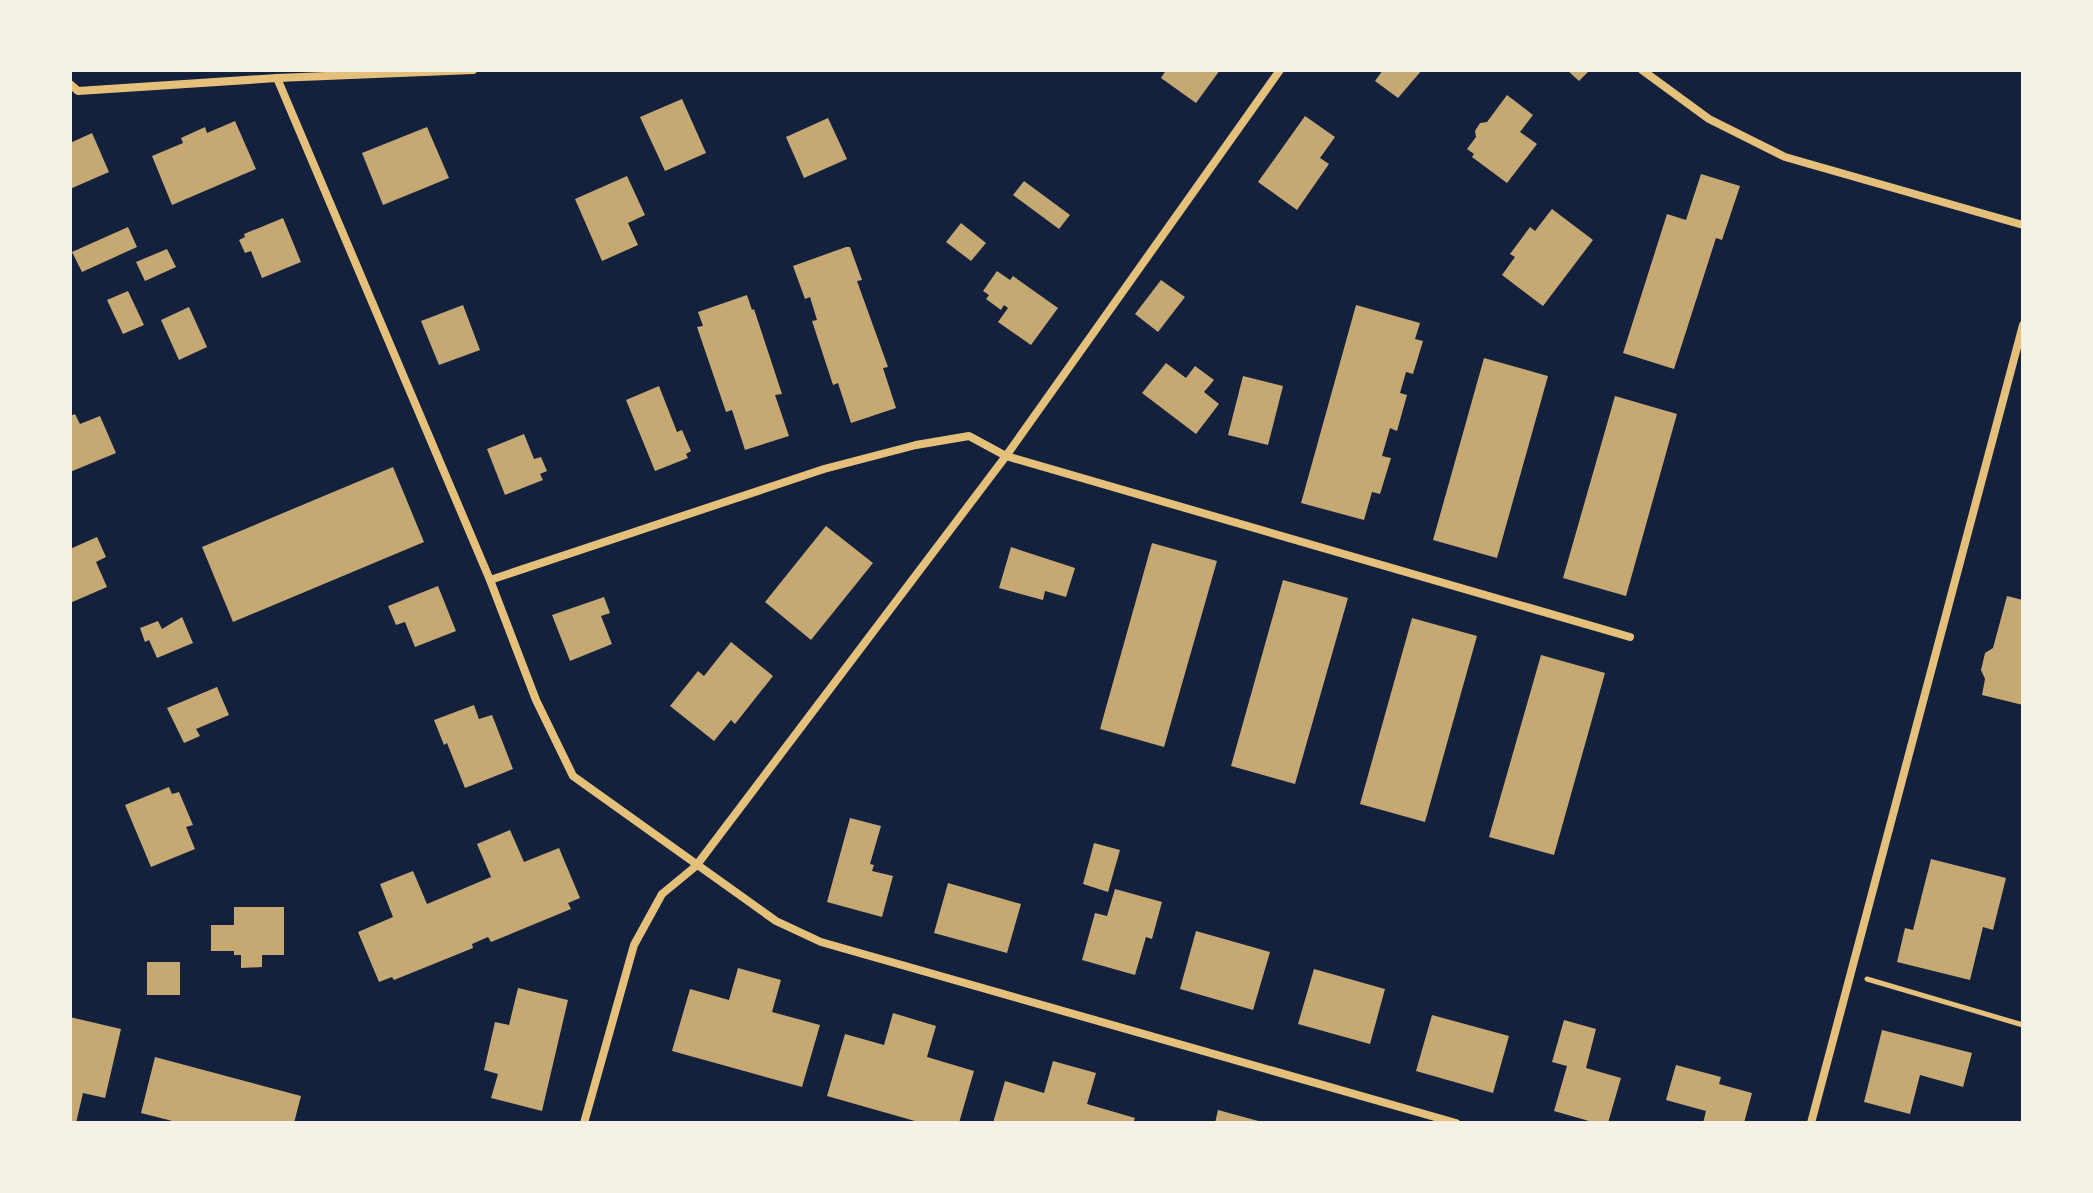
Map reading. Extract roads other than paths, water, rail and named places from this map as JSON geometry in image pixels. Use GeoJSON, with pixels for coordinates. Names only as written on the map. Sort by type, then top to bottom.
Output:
{"type":"FeatureCollection","features":[{"type":"Feature","properties":{"kind":"street"},"geometry":{"type":"LineString","coordinates":[[70,84],[74,92],[277,78],[473,70]]}},
{"type":"Feature","properties":{"kind":"street"},"geometry":{"type":"LineString","coordinates":[[584,1123],[634,945],[662,894],[696,866],[1006,456],[1280,70]]}},
{"type":"Feature","properties":{"kind":"street"},"geometry":{"type":"LineString","coordinates":[[1642,70],[1709,119],[1785,157],[2023,225]]}},
{"type":"Feature","properties":{"kind":"street"},"geometry":{"type":"LineString","coordinates":[[277,78],[490,580],[536,700],[573,776],[776,921],[821,942],[1456,1123]]}},
{"type":"Feature","properties":{"kind":"street"},"geometry":{"type":"LineString","coordinates":[[1811,1123],[2023,325]]}},
{"type":"Feature","properties":{"kind":"street"},"geometry":{"type":"LineString","coordinates":[[490,580],[824,469],[916,445],[969,436],[1006,456],[1630,637]]}}]}
